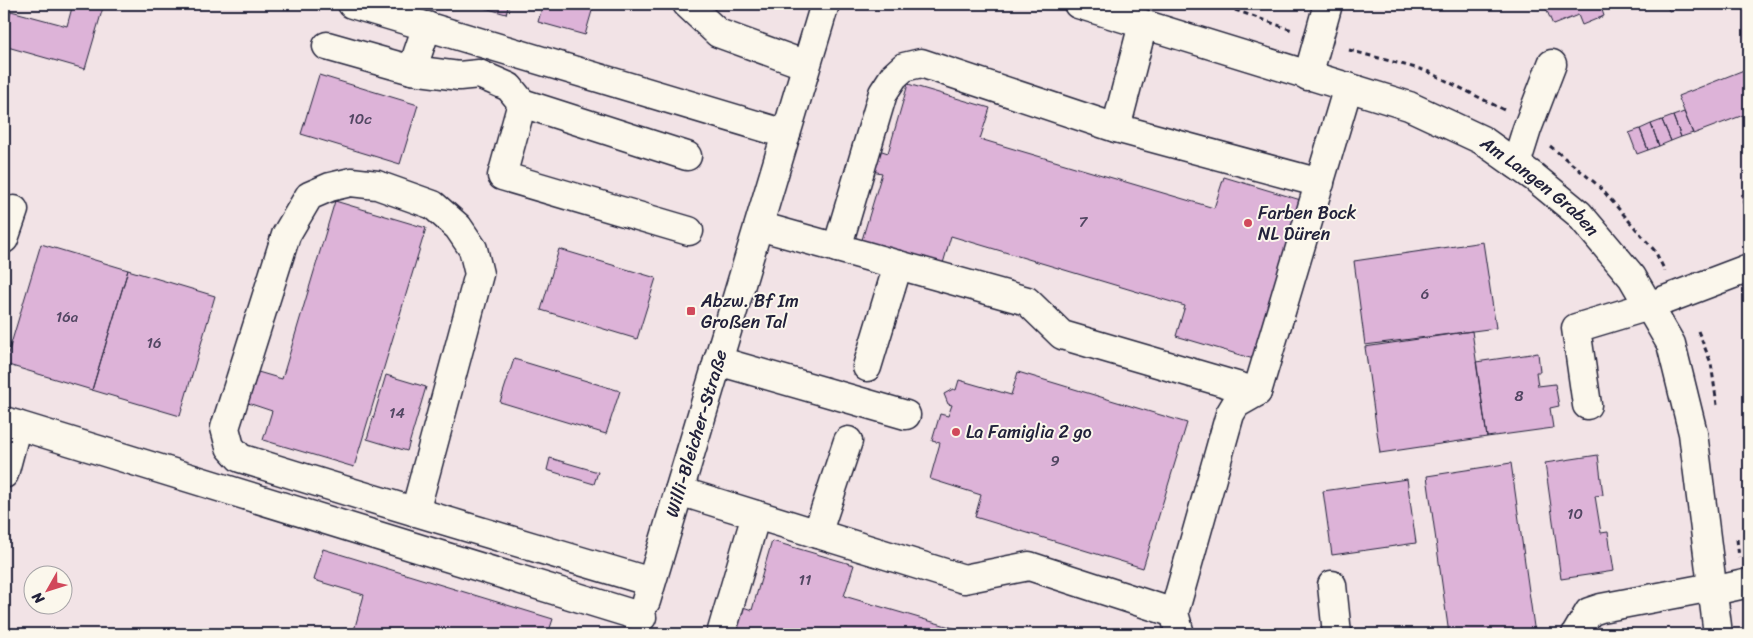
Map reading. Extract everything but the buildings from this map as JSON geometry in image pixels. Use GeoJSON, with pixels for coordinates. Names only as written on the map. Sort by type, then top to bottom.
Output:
{"type":"FeatureCollection","features":[{"type":"Feature","properties":{"kind":"street"},"geometry":{"type":"LineString","coordinates":[[352,4],[786,134]]}},
{"type":"Feature","properties":{"kind":"street"},"geometry":{"type":"LineString","coordinates":[[687,4],[718,33],[806,66]]}},
{"type":"Feature","properties":{"kind":"street","name":"Willi-Bleicher-Straße"},"geometry":{"type":"LineString","coordinates":[[639,626],[825,4]]}},
{"type":"Feature","properties":{"kind":"street","name":"Am Langen Graben"},"geometry":{"type":"LineString","coordinates":[[1078,4],[1409,106],[1482,140],[1534,177],[1579,214],[1632,277],[1671,344],[1693,433],[1718,634]]}},
{"type":"Feature","properties":{"kind":"street"},"geometry":{"type":"LineString","coordinates":[[1308,76],[1328,4]]}},
{"type":"Feature","properties":{"kind":"street"},"geometry":{"type":"LineString","coordinates":[[1116,128],[1143,24]]}},
{"type":"Feature","properties":{"kind":"street"},"geometry":{"type":"LineString","coordinates":[[412,70],[427,26]]}},
{"type":"Feature","properties":{"kind":"street"},"geometry":{"type":"LineString","coordinates":[[327,46],[412,70],[459,76],[479,74],[509,87],[522,103],[688,156]]}},
{"type":"Feature","properties":{"kind":"street"},"geometry":{"type":"LineString","coordinates":[[837,248],[883,93],[894,76],[904,67],[921,63],[1116,128],[1320,183]]}},
{"type":"Feature","properties":{"kind":"street"},"geometry":{"type":"LineString","coordinates":[[1516,164],[1527,129],[1552,64]]}},
{"type":"Feature","properties":{"kind":"street"},"geometry":{"type":"LineString","coordinates":[[679,491],[964,579],[1029,566],[1177,624],[1230,414],[1236,404],[1257,392],[1348,87]]}},
{"type":"Feature","properties":{"kind":"street"},"geometry":{"type":"LineString","coordinates":[[522,103],[502,176],[689,231]]}},
{"type":"Feature","properties":{"kind":"street"},"geometry":{"type":"LineString","coordinates":[[415,512],[479,274],[473,249],[458,227],[433,205],[377,185],[351,182],[330,186],[309,196],[286,235],[225,428],[230,447],[240,458],[415,512],[651,582]]}},
{"type":"Feature","properties":{"kind":"street"},"geometry":{"type":"LineString","coordinates":[[4,239],[14,210]]}},
{"type":"Feature","properties":{"kind":"street"},"geometry":{"type":"LineString","coordinates":[[759,226],[1027,301],[1062,335],[1257,392]]}},
{"type":"Feature","properties":{"kind":"street"},"geometry":{"type":"LineString","coordinates":[[867,368],[898,265]]}},
{"type":"Feature","properties":{"kind":"street"},"geometry":{"type":"LineString","coordinates":[[1587,405],[1576,328],[1649,306],[1749,268]]}},
{"type":"Feature","properties":{"kind":"street"},"geometry":{"type":"LineString","coordinates":[[718,361],[906,415]]}},
{"type":"Feature","properties":{"kind":"street"},"geometry":{"type":"LineString","coordinates":[[4,474],[10,423],[639,626]]}},
{"type":"Feature","properties":{"kind":"street"},"geometry":{"type":"LineString","coordinates":[[816,534],[848,441]]}},
{"type":"Feature","properties":{"kind":"street"},"geometry":{"type":"LineString","coordinates":[[721,634],[756,515]]}},
{"type":"Feature","properties":{"kind":"street"},"geometry":{"type":"LineString","coordinates":[[1576,634],[1589,612],[1601,608],[1749,583]]}},
{"type":"Feature","properties":{"kind":"street"},"geometry":{"type":"LineString","coordinates":[[1332,585],[1337,634]]}},
{"type":"Feature","properties":{"kind":"path"},"geometry":{"type":"LineString","coordinates":[[1218,4],[1295,31]]}},
{"type":"Feature","properties":{"kind":"shaded area"},"geometry":{"type":"Polygon","coordinates":[[[4,4],[1749,4],[1749,634],[4,634],[4,4]]]}},
{"type":"Feature","properties":{"kind":"place","name":"Farben Bock NL Düren"},"geometry":{"type":"Point","coordinates":[1248,223]}},
{"type":"Feature","properties":{"kind":"place","name":"Abzw. Bf Im Großen Tal"},"geometry":{"type":"Point","coordinates":[691,311]}},
{"type":"Feature","properties":{"kind":"place","name":"La Famiglia 2 go"},"geometry":{"type":"Point","coordinates":[956,432]}}]}
